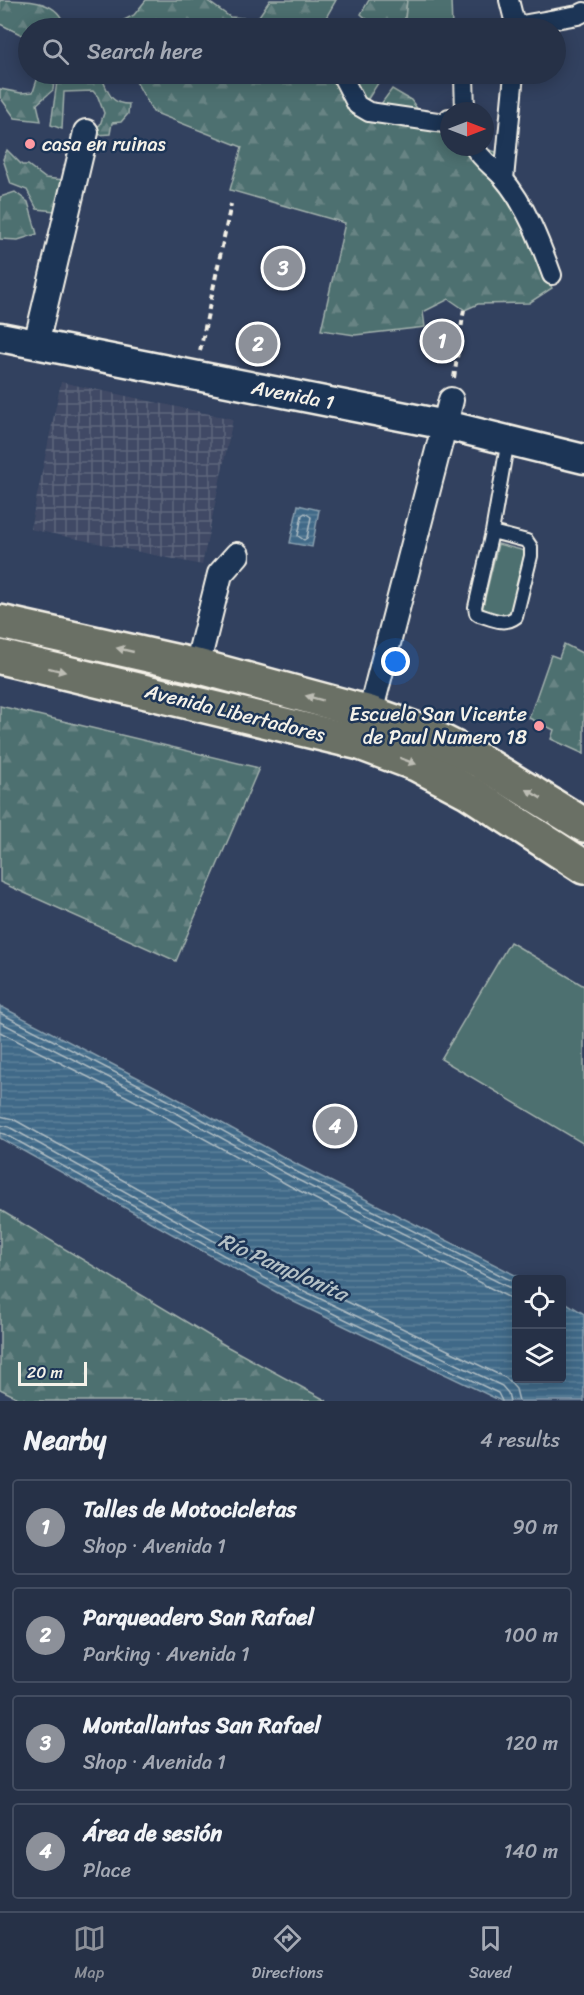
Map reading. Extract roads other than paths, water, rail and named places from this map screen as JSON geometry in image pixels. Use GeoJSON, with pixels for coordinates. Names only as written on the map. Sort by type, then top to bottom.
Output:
{"type":"FeatureCollection","features":[{"type":"Feature","properties":{"kind":"main road","name":"Avenida Libertadores"},"geometry":{"type":"LineString","coordinates":[[0,622],[197,666],[370,713],[421,731],[480,761],[584,825]]}},
{"type":"Feature","properties":{"kind":"main road","name":"Avenida Libertadores"},"geometry":{"type":"LineString","coordinates":[[0,657],[360,743],[416,764],[469,792],[584,867]]}},
{"type":"Feature","properties":{"kind":"street"},"geometry":{"type":"LineString","coordinates":[[509,0],[514,18]]}},
{"type":"Feature","properties":{"kind":"street"},"geometry":{"type":"LineString","coordinates":[[562,18],[584,12]]}},
{"type":"Feature","properties":{"kind":"street"},"geometry":{"type":"LineString","coordinates":[[346,84],[357,105],[362,109],[440,122]]}},
{"type":"Feature","properties":{"kind":"street"},"geometry":{"type":"LineString","coordinates":[[461,102],[463,84]]}},
{"type":"Feature","properties":{"kind":"street"},"geometry":{"type":"LineString","coordinates":[[504,179],[513,84]]}},
{"type":"Feature","properties":{"kind":"street"},"geometry":{"type":"LineString","coordinates":[[36,344],[86,132]]}},
{"type":"Feature","properties":{"kind":"street"},"geometry":{"type":"LineString","coordinates":[[479,156],[504,179],[539,240],[552,275]]}},
{"type":"Feature","properties":{"kind":"street","name":"Avenida 1"},"geometry":{"type":"LineString","coordinates":[[0,337],[194,375],[448,412],[508,440],[584,459]]}},
{"type":"Feature","properties":{"kind":"street"},"geometry":{"type":"LineString","coordinates":[[370,713],[448,412]]}},
{"type":"Feature","properties":{"kind":"street"},"geometry":{"type":"LineString","coordinates":[[197,666],[220,574],[237,555]]}},
{"type":"Feature","properties":{"kind":"lane"},"geometry":{"type":"LineString","coordinates":[[492,532],[527,541],[531,547],[531,556],[516,617],[510,622],[478,615],[475,606],[492,532],[508,440]]}},
{"type":"Feature","properties":{"kind":"water"},"geometry":{"type":"Polygon","coordinates":[[[298,505],[319,510],[312,547],[290,543],[298,505]]]}},
{"type":"Feature","properties":{"kind":"water","name":"Río Pamplonita"},"geometry":{"type":"Polygon","coordinates":[[[0,1006],[156,1087],[300,1166],[515,1275],[512,1275],[512,1383],[566,1383],[566,1303],[584,1314],[584,1401],[501,1401],[294,1302],[0,1138],[0,1006]]]}},
{"type":"Feature","properties":{"kind":"place","name":"casa en ruinas"},"geometry":{"type":"Point","coordinates":[30,144]}},
{"type":"Feature","properties":{"kind":"place","name":"Montallantas San Rafael"},"geometry":{"type":"Point","coordinates":[283,268]}},
{"type":"Feature","properties":{"kind":"place","name":"Talles de Motocicletas"},"geometry":{"type":"Point","coordinates":[442,341]}},
{"type":"Feature","properties":{"kind":"place","name":"Parqueadero San Rafael"},"geometry":{"type":"Point","coordinates":[258,344]}},
{"type":"Feature","properties":{"kind":"place","name":"Escuela San Vicente de Paul Numero 18"},"geometry":{"type":"Point","coordinates":[539,726]}},
{"type":"Feature","properties":{"kind":"place","name":"Área de sesión"},"geometry":{"type":"Point","coordinates":[335,1126]}}]}
